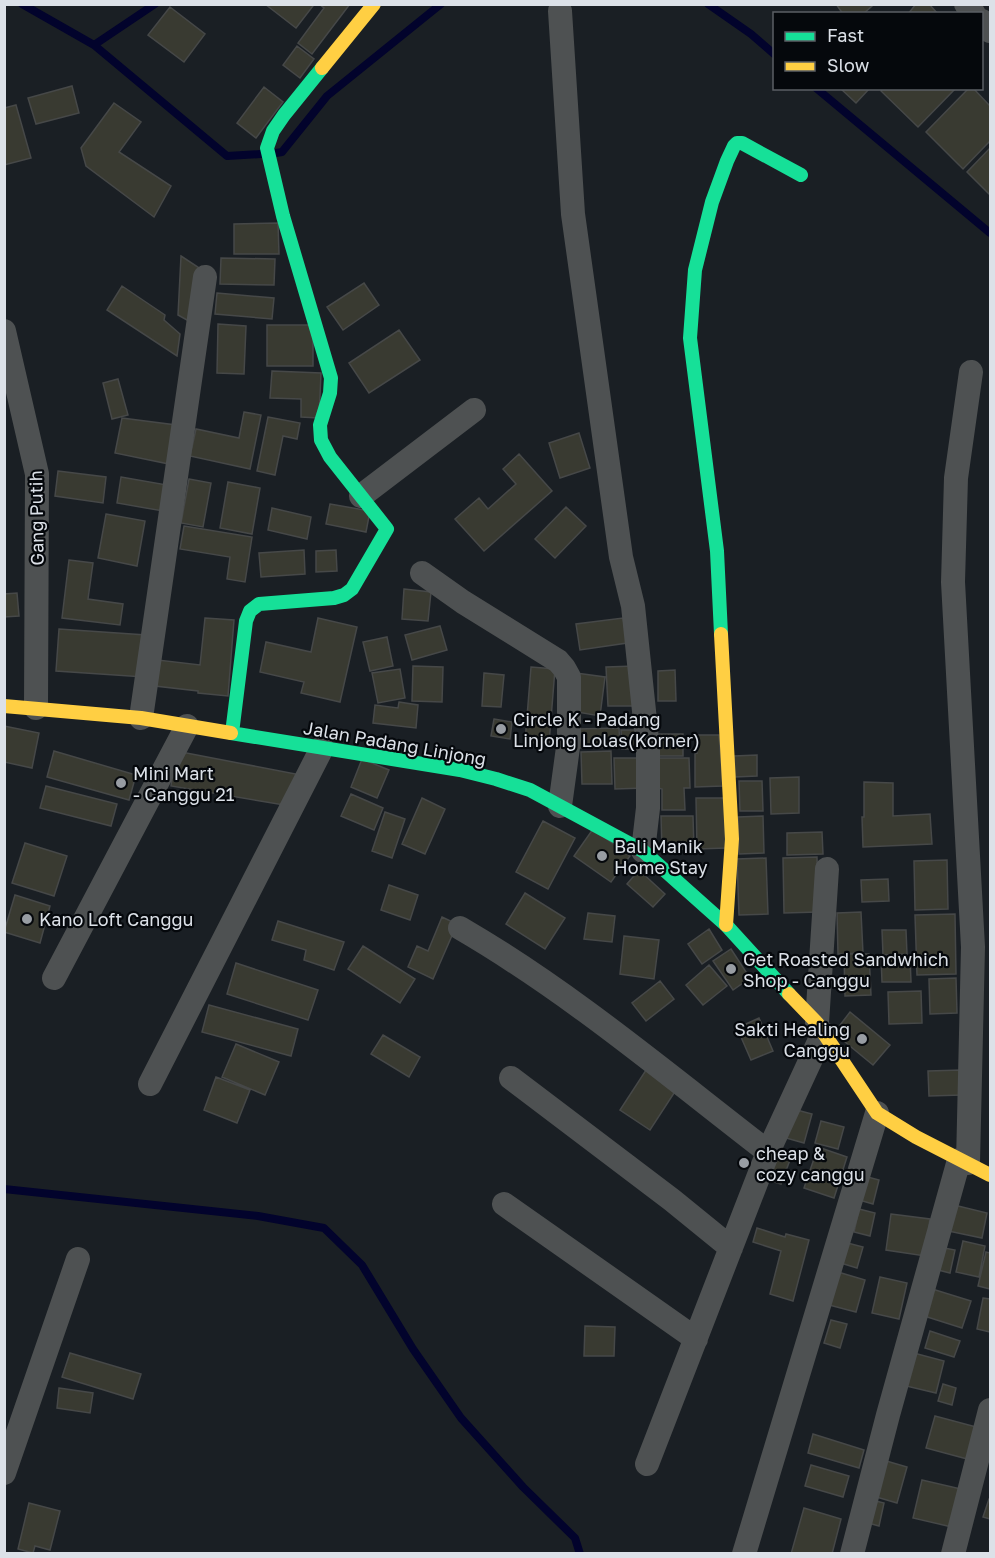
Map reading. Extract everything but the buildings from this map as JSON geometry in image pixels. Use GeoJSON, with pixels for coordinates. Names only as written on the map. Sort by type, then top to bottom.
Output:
{"type":"FeatureCollection","features":[{"type":"Feature","properties":{"kind":"street"},"geometry":{"type":"LineString","coordinates":[[232,733],[246,621],[250,611],[259,604],[334,598],[344,595],[352,589],[387,529],[330,457],[321,440],[321,425],[330,393],[331,378],[283,216],[267,148],[273,131],[284,115],[374,4]]}},
{"type":"Feature","properties":{"kind":"street"},"geometry":{"type":"LineString","coordinates":[[560,11],[573,214],[621,556],[633,606],[648,749],[648,808],[643,851]]}},
{"type":"Feature","properties":{"kind":"street"},"geometry":{"type":"LineString","coordinates":[[726,925],[732,839],[728,751],[717,551],[690,338],[695,270],[712,202],[727,161],[737,143],[742,143],[801,175]]}},
{"type":"Feature","properties":{"kind":"street"},"geometry":{"type":"LineString","coordinates":[[141,718],[205,276]]}},
{"type":"Feature","properties":{"kind":"street","name":"Gang Putih"},"geometry":{"type":"LineString","coordinates":[[4,331],[37,474],[36,708]]}},
{"type":"Feature","properties":{"kind":"street"},"geometry":{"type":"LineString","coordinates":[[852,1554],[891,1404],[964,1162],[973,947],[953,582],[956,478],[971,372]]}},
{"type":"Feature","properties":{"kind":"street"},"geometry":{"type":"LineString","coordinates":[[361,496],[474,410]]}},
{"type":"Feature","properties":{"kind":"street"},"geometry":{"type":"LineString","coordinates":[[422,573],[463,602],[558,661],[564,668],[568,677],[568,740],[560,806]]}},
{"type":"Feature","properties":{"kind":"street","name":"Jalan Padang Linjong"},"geometry":{"type":"LineString","coordinates":[[4,706],[141,718],[460,770],[530,790],[643,851],[726,925],[820,1028],[877,1113],[916,1137],[990,1175]]}},
{"type":"Feature","properties":{"kind":"street"},"geometry":{"type":"LineString","coordinates":[[54,978],[187,726]]}},
{"type":"Feature","properties":{"kind":"street"},"geometry":{"type":"LineString","coordinates":[[150,1084],[322,748]]}},
{"type":"Feature","properties":{"kind":"street"},"geometry":{"type":"LineString","coordinates":[[647,1464],[768,1152],[820,1028],[827,868]]}},
{"type":"Feature","properties":{"kind":"street"},"geometry":{"type":"LineString","coordinates":[[460,928],[514,961],[596,1019],[768,1152]]}},
{"type":"Feature","properties":{"kind":"street"},"geometry":{"type":"LineString","coordinates":[[511,1078],[672,1200],[731,1248]]}},
{"type":"Feature","properties":{"kind":"street"},"geometry":{"type":"LineString","coordinates":[[744,1554],[877,1113]]}},
{"type":"Feature","properties":{"kind":"street"},"geometry":{"type":"LineString","coordinates":[[504,1204],[696,1339]]}},
{"type":"Feature","properties":{"kind":"street"},"geometry":{"type":"LineString","coordinates":[[4,1473],[78,1259]]}},
{"type":"Feature","properties":{"kind":"street"},"geometry":{"type":"LineString","coordinates":[[953,1554],[990,1410]]}},
{"type":"Feature","properties":{"kind":"waterway"},"geometry":{"type":"LineString","coordinates":[[22,4],[94,45],[227,156],[261,154]]}},
{"type":"Feature","properties":{"kind":"waterway"},"geometry":{"type":"LineString","coordinates":[[94,45],[155,4]]}},
{"type":"Feature","properties":{"kind":"waterway"},"geometry":{"type":"LineString","coordinates":[[276,153],[282,152],[327,96],[441,4]]}},
{"type":"Feature","properties":{"kind":"waterway"},"geometry":{"type":"LineString","coordinates":[[708,4],[751,34],[773,53]]}},
{"type":"Feature","properties":{"kind":"waterway"},"geometry":{"type":"LineString","coordinates":[[818,90],[990,233]]}},
{"type":"Feature","properties":{"kind":"waterway"},"geometry":{"type":"LineString","coordinates":[[4,1189],[258,1216],[324,1228],[362,1265],[413,1349],[461,1418],[523,1487],[575,1538],[580,1554]]}},
{"type":"Feature","properties":{"kind":"traffic: fast"},"geometry":{"type":"LineString","coordinates":[[232,733],[246,621],[250,611],[259,604],[334,598],[344,595],[352,589],[387,529],[330,457],[321,440],[320,425],[330,393],[331,378],[283,216],[267,148],[273,131],[322,68]]}},
{"type":"Feature","properties":{"kind":"traffic: fast"},"geometry":{"type":"LineString","coordinates":[[721,634],[717,551],[690,338],[695,270],[712,202],[727,161],[737,143],[742,143],[801,175]]}},
{"type":"Feature","properties":{"kind":"traffic: fast"},"geometry":{"type":"LineString","coordinates":[[231,733],[460,770],[530,790],[643,851],[726,925],[789,994]]}},
{"type":"Feature","properties":{"kind":"traffic: slow"},"geometry":{"type":"LineString","coordinates":[[322,68],[374,4]]}},
{"type":"Feature","properties":{"kind":"traffic: slow"},"geometry":{"type":"LineString","coordinates":[[721,634],[732,839],[726,925]]}},
{"type":"Feature","properties":{"kind":"traffic: slow"},"geometry":{"type":"LineString","coordinates":[[4,706],[141,718],[231,733]]}},
{"type":"Feature","properties":{"kind":"traffic: slow"},"geometry":{"type":"LineString","coordinates":[[789,994],[817,1023],[877,1113],[916,1137],[990,1175]]}},
{"type":"Feature","properties":{"kind":"place","name":"Circle K - Padang Linjong Lolas(Korner)"},"geometry":{"type":"Point","coordinates":[501,729]}},
{"type":"Feature","properties":{"kind":"place","name":"Mini Mart - Canggu 21"},"geometry":{"type":"Point","coordinates":[121,783]}},
{"type":"Feature","properties":{"kind":"place","name":"Bali Manik Home Stay"},"geometry":{"type":"Point","coordinates":[602,856]}},
{"type":"Feature","properties":{"kind":"place","name":"Kano Loft Canggu"},"geometry":{"type":"Point","coordinates":[27,919]}},
{"type":"Feature","properties":{"kind":"place","name":"Get Roasted Sandwhich Shop - Canggu"},"geometry":{"type":"Point","coordinates":[731,969]}},
{"type":"Feature","properties":{"kind":"place","name":"Sakti Healing Canggu"},"geometry":{"type":"Point","coordinates":[862,1039]}},
{"type":"Feature","properties":{"kind":"place","name":"cheap & cozy canggu"},"geometry":{"type":"Point","coordinates":[744,1163]}}]}
